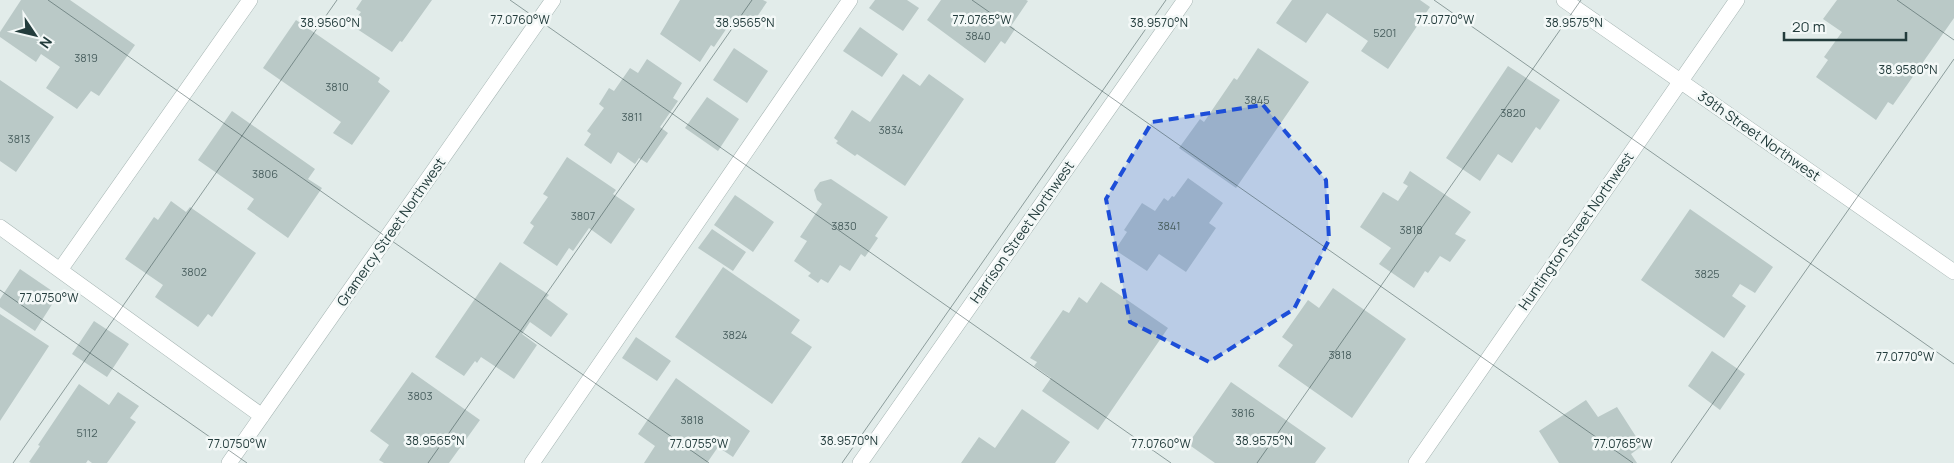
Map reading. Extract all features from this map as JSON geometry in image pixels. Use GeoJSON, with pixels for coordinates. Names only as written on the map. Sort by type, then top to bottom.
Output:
{"type":"FeatureCollection","features":[{"type":"Feature","properties":{"kind":"street"},"geometry":{"type":"LineString","coordinates":[[60,270],[250,0]]}},
{"type":"Feature","properties":{"kind":"street","name":"Gramercy Street Northwest"},"geometry":{"type":"LineString","coordinates":[[230,463],[553,0]]}},
{"type":"Feature","properties":{"kind":"street"},"geometry":{"type":"LineString","coordinates":[[532,463],[850,0]]}},
{"type":"Feature","properties":{"kind":"street","name":"Harrison Street Northwest"},"geometry":{"type":"LineString","coordinates":[[860,463],[1184,0]]}},
{"type":"Feature","properties":{"kind":"street","name":"39th Street Northwest"},"geometry":{"type":"LineString","coordinates":[[1564,0],[1954,272]]}},
{"type":"Feature","properties":{"kind":"street","name":"Huntington Street Northwest"},"geometry":{"type":"LineString","coordinates":[[1416,463],[1737,0]]}},
{"type":"Feature","properties":{"kind":"street"},"geometry":{"type":"LineString","coordinates":[[0,227],[262,416]]}},
{"type":"Feature","properties":{"kind":"highlighted area"},"geometry":{"type":"Polygon","coordinates":[[[1263,105],[1326,180],[1329,240],[1294,309],[1209,362],[1130,322],[1106,199],[1152,122],[1263,105]]]}},
{"type":"Feature","properties":{"kind":"building"},"geometry":{"type":"Polygon","coordinates":[[[21,0],[70,0],[135,45],[99,96],[91,91],[77,109],[46,88],[60,67],[41,54],[36,62],[0,37],[0,32],[21,0]]]}},
{"type":"Feature","properties":{"kind":"building"},"geometry":{"type":"Polygon","coordinates":[[[362,0],[432,0],[402,42],[400,41],[392,52],[351,25],[361,12],[356,9],[362,0]]]}},
{"type":"Feature","properties":{"kind":"building"},"geometry":{"type":"Polygon","coordinates":[[[680,0],[763,0],[767,2],[750,27],[735,16],[714,47],[711,45],[700,62],[660,34],[680,0]]]}},
{"type":"Feature","properties":{"kind":"building"},"geometry":{"type":"Polygon","coordinates":[[[875,0],[907,0],[919,8],[903,31],[869,8],[875,0]]]}},
{"type":"Feature","properties":{"kind":"building"},"geometry":{"type":"Polygon","coordinates":[[[941,0],[1028,1],[1011,26],[1015,29],[1005,44],[1001,41],[985,63],[927,20],[941,0]]]}},
{"type":"Feature","properties":{"kind":"building"},"geometry":{"type":"Polygon","coordinates":[[[1292,0],[1420,0],[1430,7],[1388,69],[1361,51],[1368,41],[1327,13],[1306,43],[1276,23],[1292,0]]]}},
{"type":"Feature","properties":{"kind":"building"},"geometry":{"type":"Polygon","coordinates":[[[1837,0],[1954,0],[1954,18],[1893,105],[1888,102],[1876,120],[1816,77],[1828,60],[1824,57],[1842,32],[1823,19],[1837,0]]]}},
{"type":"Feature","properties":{"kind":"building"},"geometry":{"type":"Polygon","coordinates":[[[296,20],[380,78],[378,82],[390,91],[352,145],[333,133],[341,122],[263,68],[296,20]]]}},
{"type":"Feature","properties":{"kind":"building"},"geometry":{"type":"Polygon","coordinates":[[[860,27],[898,54],[882,77],[843,51],[860,27]]]}},
{"type":"Feature","properties":{"kind":"building"},"geometry":{"type":"Polygon","coordinates":[[[734,48],[768,71],[747,103],[713,80],[734,48]]]}},
{"type":"Feature","properties":{"kind":"building"},"geometry":{"type":"Polygon","coordinates":[[[1258,48],[1309,82],[1236,188],[1179,148],[1200,119],[1204,122],[1234,78],[1237,80],[1258,48]]]}},
{"type":"Feature","properties":{"kind":"building"},"geometry":{"type":"Polygon","coordinates":[[[647,59],[682,83],[673,98],[678,101],[660,127],[668,133],[647,163],[639,158],[635,164],[618,152],[611,164],[584,145],[591,134],[587,131],[604,108],[599,104],[609,88],[614,91],[630,68],[638,73],[647,59]]]}},
{"type":"Feature","properties":{"kind":"building"},"geometry":{"type":"Polygon","coordinates":[[[1508,66],[1560,100],[1540,130],[1536,127],[1512,163],[1498,154],[1480,181],[1446,158],[1508,66]]]}},
{"type":"Feature","properties":{"kind":"building"},"geometry":{"type":"Polygon","coordinates":[[[903,74],[920,86],[929,74],[964,99],[905,186],[857,154],[855,156],[836,143],[838,141],[834,138],[852,110],[870,122],[903,74]]]}},
{"type":"Feature","properties":{"kind":"building"},"geometry":{"type":"Polygon","coordinates":[[[0,80],[54,117],[16,172],[0,161],[0,80]]]}},
{"type":"Feature","properties":{"kind":"building"},"geometry":{"type":"Polygon","coordinates":[[[707,97],[739,119],[718,151],[685,128],[707,97]]]}},
{"type":"Feature","properties":{"kind":"building"},"geometry":{"type":"Polygon","coordinates":[[[232,111],[315,169],[308,179],[322,188],[288,238],[247,209],[254,199],[198,160],[232,111]]]}},
{"type":"Feature","properties":{"kind":"building"},"geometry":{"type":"Polygon","coordinates":[[[567,157],[616,190],[613,194],[635,209],[611,244],[589,228],[573,251],[569,248],[557,266],[523,243],[534,226],[530,223],[548,197],[543,194],[567,157]]]}},
{"type":"Feature","properties":{"kind":"building"},"geometry":{"type":"Polygon","coordinates":[[[1410,171],[1471,212],[1455,234],[1466,240],[1450,262],[1440,256],[1428,273],[1425,271],[1414,288],[1379,264],[1391,248],[1360,227],[1383,192],[1398,201],[1408,186],[1403,183],[1410,171]]]}},
{"type":"Feature","properties":{"kind":"building"},"geometry":{"type":"Polygon","coordinates":[[[1188,178],[1223,203],[1209,223],[1216,228],[1186,272],[1159,254],[1147,271],[1115,250],[1127,232],[1124,230],[1142,203],[1155,211],[1164,198],[1168,201],[1172,196],[1174,197],[1188,178]]]}},
{"type":"Feature","properties":{"kind":"building"},"geometry":{"type":"Polygon","coordinates":[[[831,179],[888,217],[875,236],[878,238],[865,257],[861,254],[850,271],[840,265],[828,283],[821,279],[818,283],[808,276],[811,273],[794,261],[807,241],[800,237],[822,204],[817,200],[814,190],[820,182],[831,179]]]}},
{"type":"Feature","properties":{"kind":"building"},"geometry":{"type":"Polygon","coordinates":[[[735,195],[774,222],[753,252],[714,225],[735,195]]]}},
{"type":"Feature","properties":{"kind":"building"},"geometry":{"type":"Polygon","coordinates":[[[171,201],[186,212],[190,207],[256,253],[212,317],[208,314],[198,327],[155,297],[163,285],[125,259],[154,217],[158,220],[171,201]]]}},
{"type":"Feature","properties":{"kind":"building"},"geometry":{"type":"Polygon","coordinates":[[[1690,209],[1773,267],[1755,293],[1740,284],[1732,296],[1746,306],[1724,338],[1641,280],[1690,209]]]}},
{"type":"Feature","properties":{"kind":"building"},"geometry":{"type":"Polygon","coordinates":[[[712,229],[746,252],[733,271],[698,248],[712,229]]]}},
{"type":"Feature","properties":{"kind":"building"},"geometry":{"type":"Polygon","coordinates":[[[500,262],[549,295],[546,298],[568,314],[551,337],[530,322],[522,334],[537,345],[514,379],[481,357],[477,363],[475,361],[464,376],[435,357],[500,262]]]}},
{"type":"Feature","properties":{"kind":"building"},"geometry":{"type":"Polygon","coordinates":[[[723,267],[800,320],[791,333],[812,347],[772,404],[675,337],[723,267]]]}},
{"type":"Feature","properties":{"kind":"building"},"geometry":{"type":"Polygon","coordinates":[[[20,269],[58,295],[35,331],[0,307],[0,299],[20,269]]]}},
{"type":"Feature","properties":{"kind":"building"},"geometry":{"type":"Polygon","coordinates":[[[1101,282],[1168,328],[1098,430],[1042,391],[1051,378],[1034,366],[1037,362],[1030,358],[1063,310],[1069,313],[1079,297],[1087,303],[1101,282]]]}},
{"type":"Feature","properties":{"kind":"building"},"geometry":{"type":"Polygon","coordinates":[[[1333,288],[1406,339],[1352,418],[1278,366],[1293,345],[1282,337],[1308,300],[1319,308],[1333,288]]]}},
{"type":"Feature","properties":{"kind":"building"},"geometry":{"type":"Polygon","coordinates":[[[0,314],[49,346],[0,421],[0,314]]]}},
{"type":"Feature","properties":{"kind":"building"},"geometry":{"type":"Polygon","coordinates":[[[94,321],[129,344],[107,377],[72,354],[94,321]]]}},
{"type":"Feature","properties":{"kind":"building"},"geometry":{"type":"Polygon","coordinates":[[[636,337],[671,361],[657,381],[622,358],[636,337]]]}},
{"type":"Feature","properties":{"kind":"building"},"geometry":{"type":"Polygon","coordinates":[[[1712,351],[1745,374],[1720,410],[1688,386],[1712,351]]]}},
{"type":"Feature","properties":{"kind":"building"},"geometry":{"type":"Polygon","coordinates":[[[412,372],[480,420],[449,463],[384,463],[379,460],[389,445],[370,431],[412,372]]]}},
{"type":"Feature","properties":{"kind":"building"},"geometry":{"type":"Polygon","coordinates":[[[676,378],[750,431],[733,457],[718,447],[707,463],[644,463],[655,446],[638,434],[676,378]]]}},
{"type":"Feature","properties":{"kind":"building"},"geometry":{"type":"Polygon","coordinates":[[[1231,382],[1326,448],[1315,463],[1215,463],[1188,444],[1231,382]]]}},
{"type":"Feature","properties":{"kind":"building"},"geometry":{"type":"Polygon","coordinates":[[[79,384],[109,405],[118,392],[139,406],[130,418],[136,422],[107,463],[92,463],[88,460],[86,463],[29,462],[40,446],[38,445],[79,384]]]}},
{"type":"Feature","properties":{"kind":"building"},"geometry":{"type":"Polygon","coordinates":[[[1586,400],[1598,417],[1617,407],[1642,446],[1631,454],[1637,463],[1559,463],[1539,431],[1586,400]]]}},
{"type":"Feature","properties":{"kind":"building"},"geometry":{"type":"Polygon","coordinates":[[[1022,409],[1070,442],[1055,463],[961,463],[979,437],[995,448],[1022,409]]]}}]}
